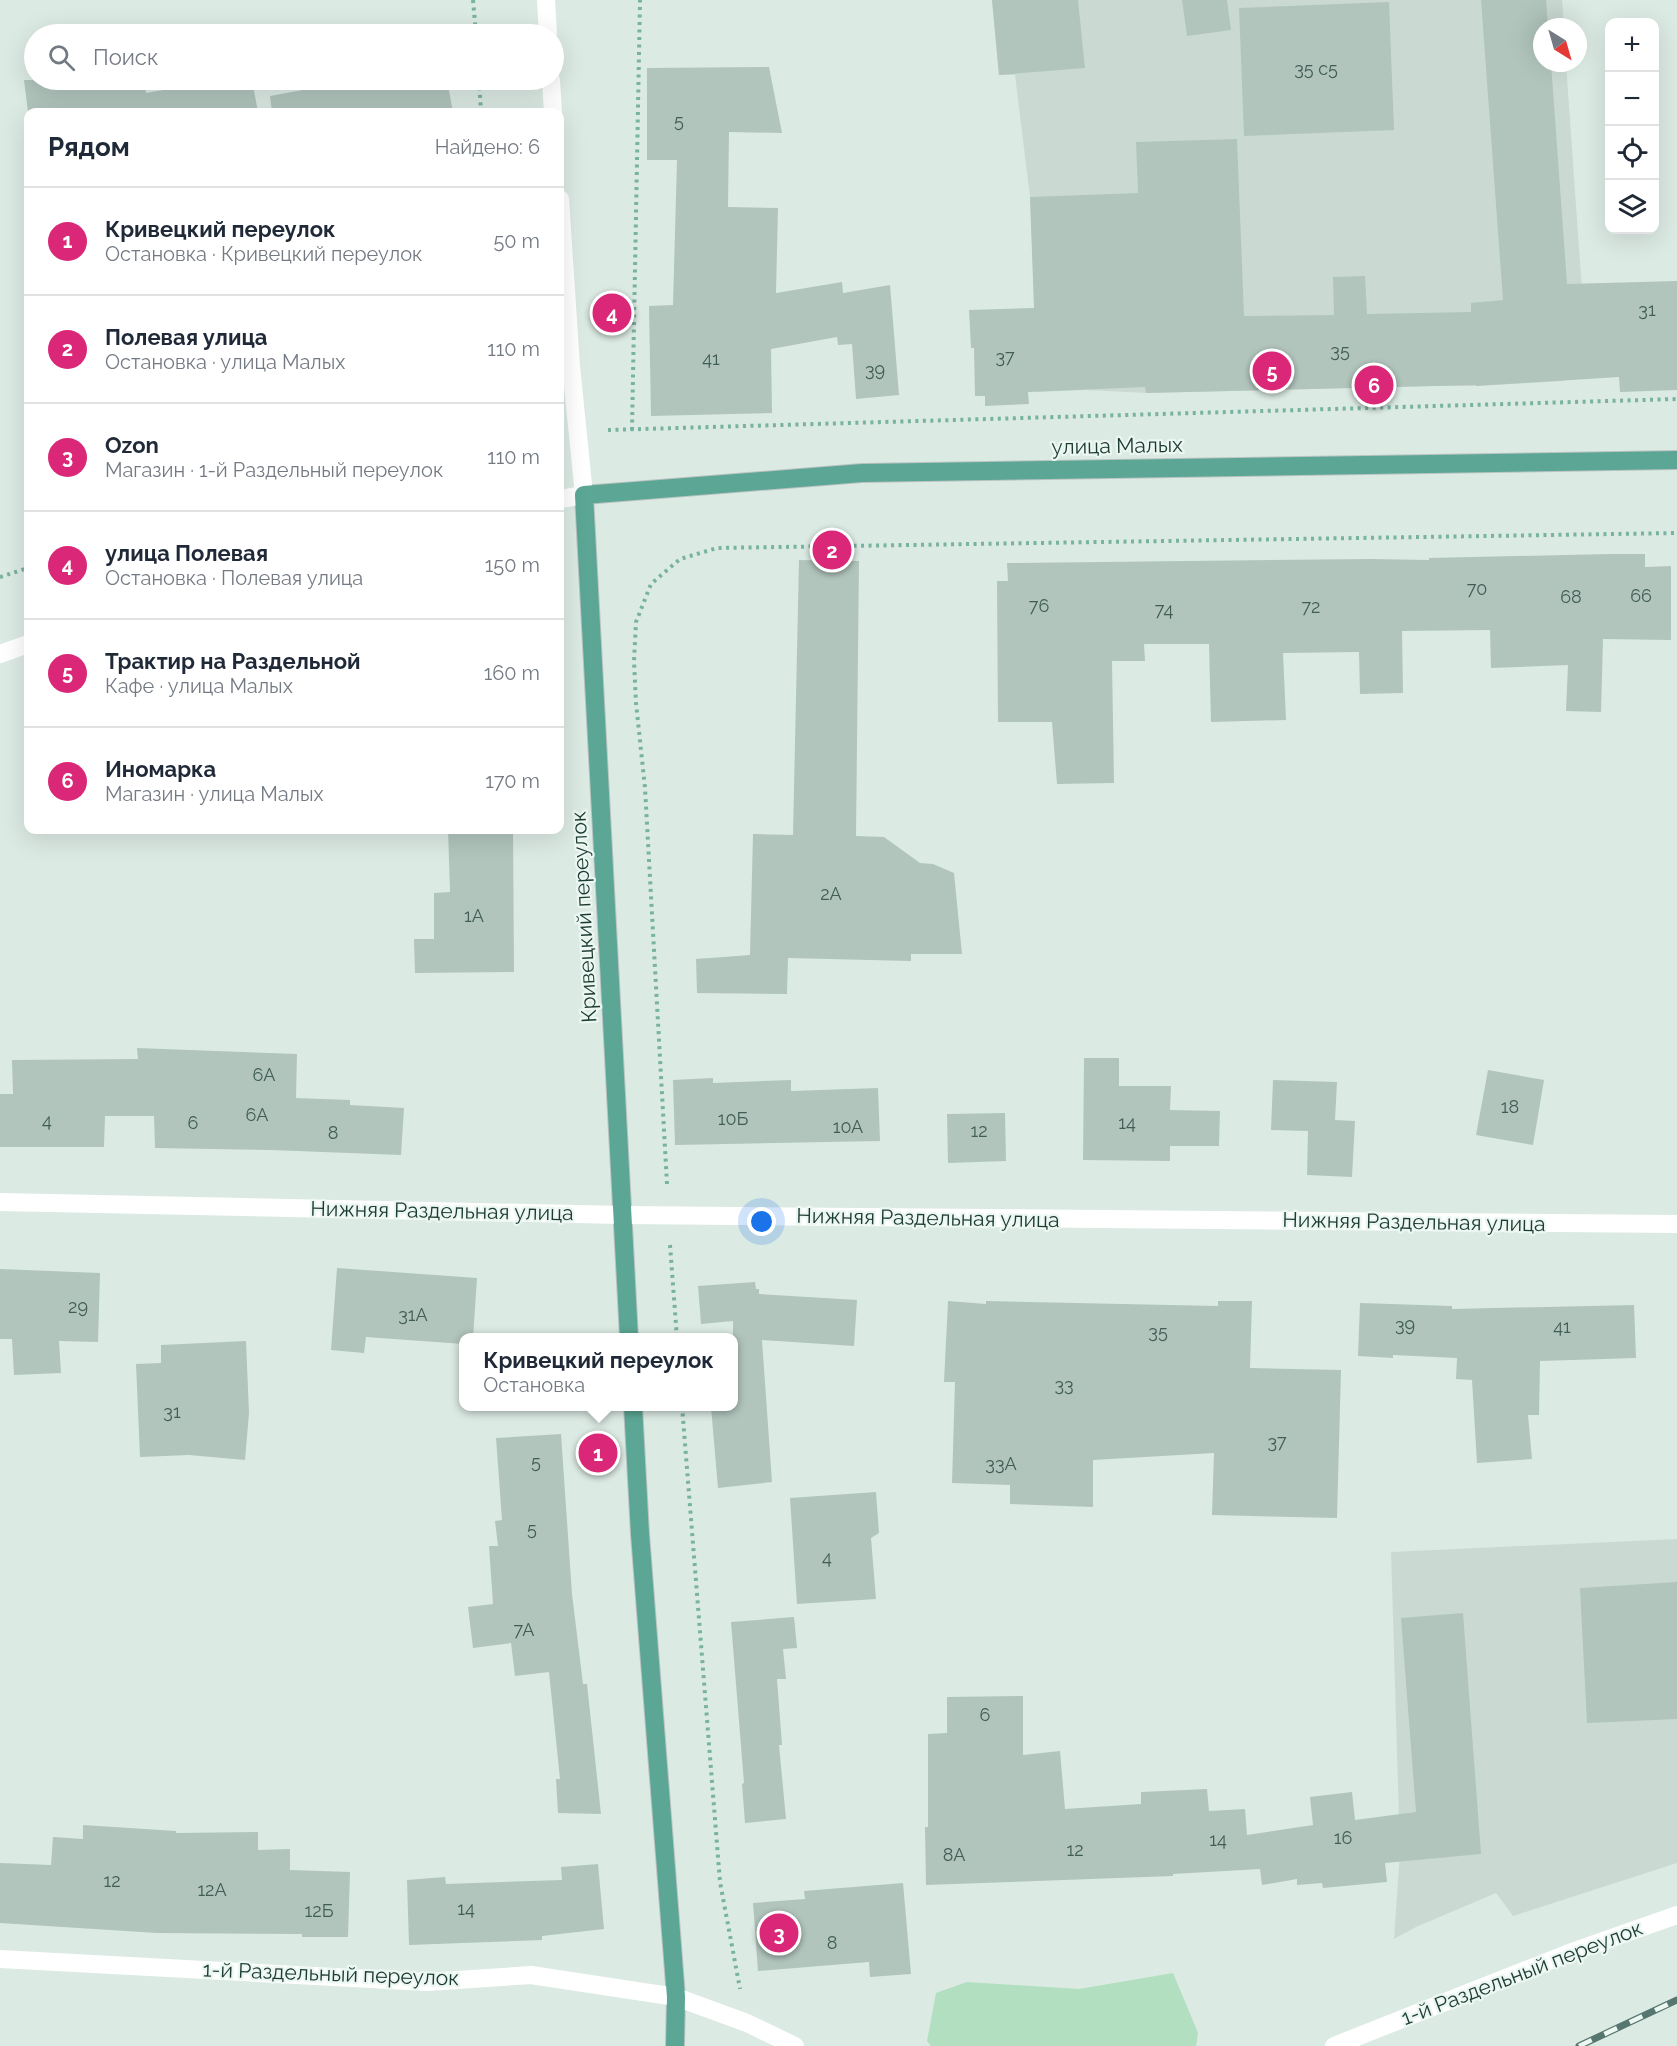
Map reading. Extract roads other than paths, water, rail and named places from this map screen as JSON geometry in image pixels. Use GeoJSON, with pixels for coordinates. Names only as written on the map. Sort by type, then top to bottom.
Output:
{"type":"FeatureCollection","features":[{"type":"Feature","properties":{"kind":"main road","name":"улица Малых"},"geometry":{"type":"LineString","coordinates":[[584,495],[861,472],[1677,460]]}},
{"type":"Feature","properties":{"kind":"main road","name":"Кривецкий переулок"},"geometry":{"type":"LineString","coordinates":[[584,495],[629,1333]]}},
{"type":"Feature","properties":{"kind":"main road"},"geometry":{"type":"LineString","coordinates":[[633,1411],[640,1534],[676,1997],[675,2046]]}},
{"type":"Feature","properties":{"kind":"street"},"geometry":{"type":"LineString","coordinates":[[546,0],[547,24]]}},
{"type":"Feature","properties":{"kind":"street"},"geometry":{"type":"LineString","coordinates":[[552,90],[554,108]]}},
{"type":"Feature","properties":{"kind":"street"},"geometry":{"type":"LineString","coordinates":[[564,260],[571,366],[584,495]]}},
{"type":"Feature","properties":{"kind":"street","name":"улица Малых"},"geometry":{"type":"LineString","coordinates":[[564,498],[584,495]]}},
{"type":"Feature","properties":{"kind":"street"},"geometry":{"type":"LineString","coordinates":[[0,654],[24,645]]}},
{"type":"Feature","properties":{"kind":"street","name":"Нижняя Раздельная улица"},"geometry":{"type":"LineString","coordinates":[[0,1202],[622,1215],[1677,1224]]}},
{"type":"Feature","properties":{"kind":"street","name":"1-й Раздельный переулок"},"geometry":{"type":"LineString","coordinates":[[1334,2046],[1569,1953],[1677,1915]]}},
{"type":"Feature","properties":{"kind":"street","name":"1-й Раздельный переулок"},"geometry":{"type":"LineString","coordinates":[[0,1959],[427,1982],[531,1975],[676,1997],[747,2023],[795,2046]]}},
{"type":"Feature","properties":{"kind":"railway"},"geometry":{"type":"LineString","coordinates":[[1579,2046],[1677,2000]]}},
{"type":"Feature","properties":{"kind":"place","name":"улица Полевая"},"geometry":{"type":"Point","coordinates":[612,313]}},
{"type":"Feature","properties":{"kind":"place","name":"Трактир на Раздельной"},"geometry":{"type":"Point","coordinates":[1272,371]}},
{"type":"Feature","properties":{"kind":"place","name":"Иномарка"},"geometry":{"type":"Point","coordinates":[1374,385]}},
{"type":"Feature","properties":{"kind":"place","name":"Полевая улица"},"geometry":{"type":"Point","coordinates":[832,550]}},
{"type":"Feature","properties":{"kind":"place","name":"Кривецкий переулок"},"geometry":{"type":"Point","coordinates":[598,1453]}},
{"type":"Feature","properties":{"kind":"place","name":"Ozon"},"geometry":{"type":"Point","coordinates":[779,1933]}}]}
